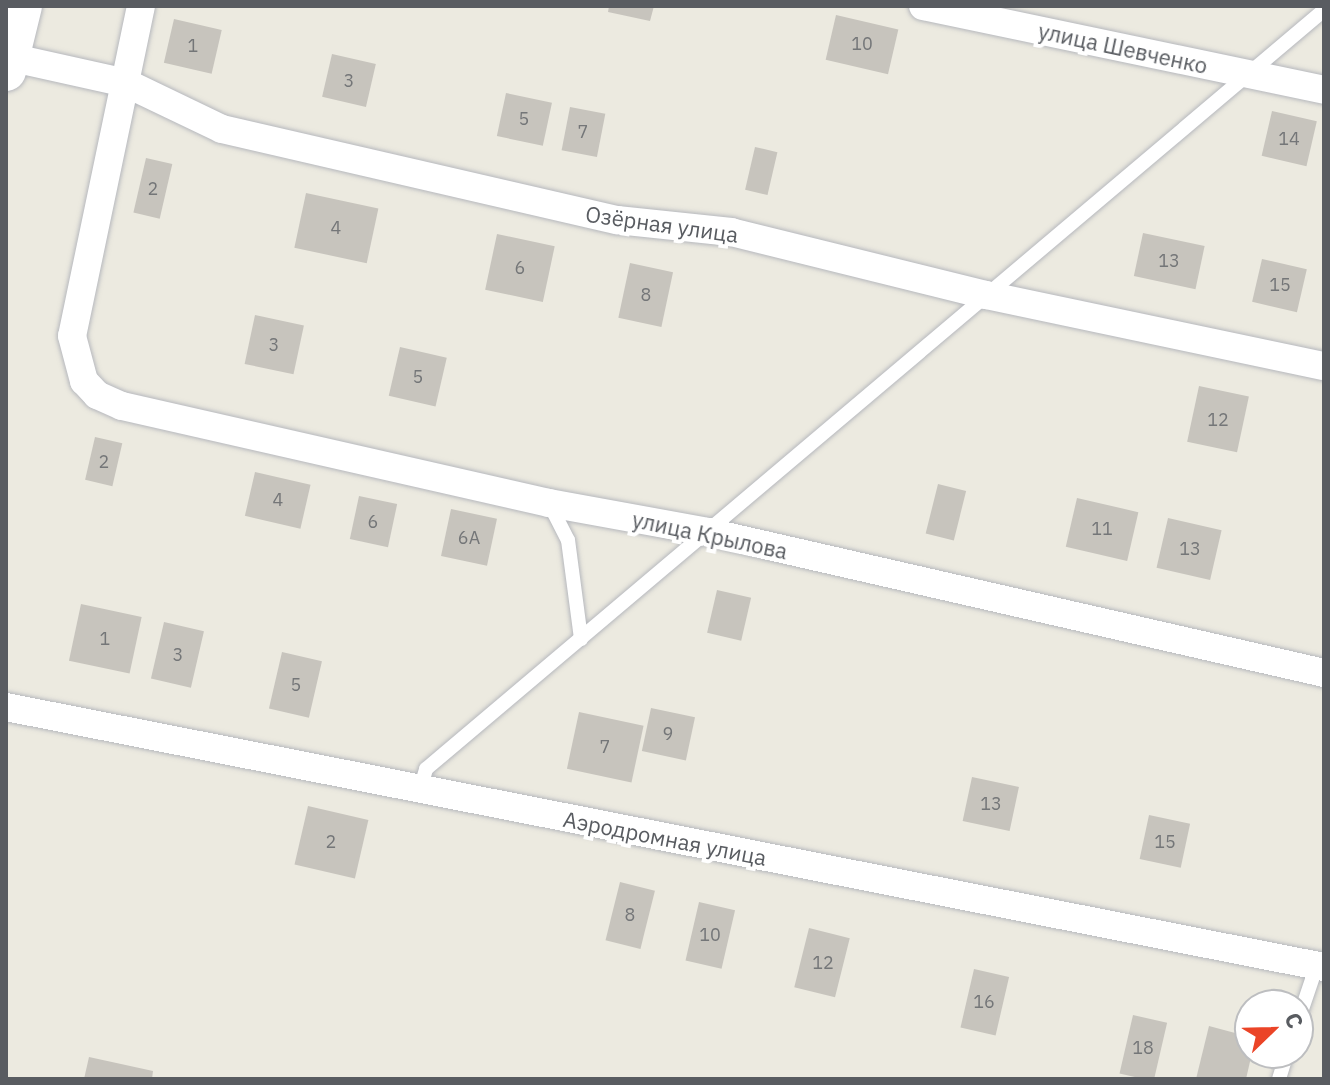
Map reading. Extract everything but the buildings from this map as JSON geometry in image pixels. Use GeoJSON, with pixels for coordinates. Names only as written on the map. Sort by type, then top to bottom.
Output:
{"type":"FeatureCollection","features":[{"type":"Feature","properties":{"kind":"street"},"geometry":{"type":"LineString","coordinates":[[8,64],[22,6]]}},
{"type":"Feature","properties":{"kind":"street"},"geometry":{"type":"LineString","coordinates":[[126,83],[141,6]]}},
{"type":"Feature","properties":{"kind":"street","name":"улица Шевченко"},"geometry":{"type":"LineString","coordinates":[[923,6],[1324,90]]}},
{"type":"Feature","properties":{"kind":"street","name":"Озёрная улица"},"geometry":{"type":"LineString","coordinates":[[8,64],[126,83],[222,129],[617,220],[731,232],[986,295],[1324,366]]}},
{"type":"Feature","properties":{"kind":"street","name":"улица Крылова"},"geometry":{"type":"LineString","coordinates":[[126,83],[72,336],[84,381],[97,395],[122,406],[549,503],[708,532],[1324,673]]}},
{"type":"Feature","properties":{"kind":"street","name":"Аэродромная улица"},"geometry":{"type":"LineString","coordinates":[[6,707],[1320,966]]}},
{"type":"Feature","properties":{"kind":"lane"},"geometry":{"type":"LineString","coordinates":[[420,789],[426,769],[1324,10]]}},
{"type":"Feature","properties":{"kind":"lane"},"geometry":{"type":"LineString","coordinates":[[549,503],[568,540],[581,639]]}},
{"type":"Feature","properties":{"kind":"lane"},"geometry":{"type":"LineString","coordinates":[[1311,989],[1320,966]]}}]}
